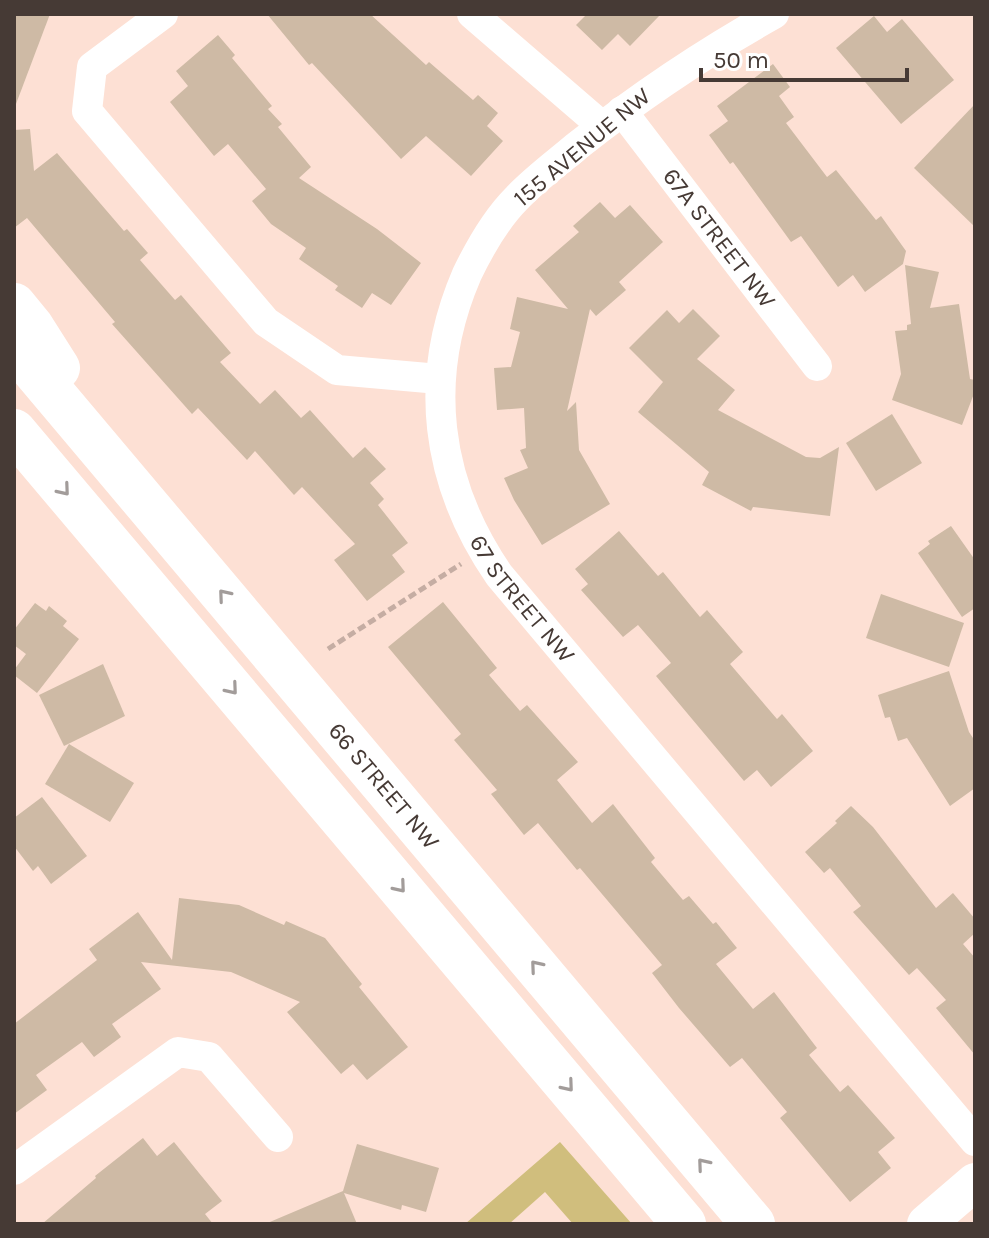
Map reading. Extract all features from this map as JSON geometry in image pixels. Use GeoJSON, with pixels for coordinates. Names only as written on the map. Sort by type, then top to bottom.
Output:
{"type":"FeatureCollection","features":[{"type":"Feature","properties":{"kind":"main road"},"geometry":{"type":"LineString","coordinates":[[14,305],[32,327],[136,491]]}},
{"type":"Feature","properties":{"kind":"main road","name":"66 STREET NW"},"geometry":{"type":"LineString","coordinates":[[14,347],[753,1224]]}},
{"type":"Feature","properties":{"kind":"main road"},"geometry":{"type":"LineString","coordinates":[[14,431],[684,1224]]}},
{"type":"Feature","properties":{"kind":"street"},"geometry":{"type":"LineString","coordinates":[[163,14],[92,67],[87,111],[266,322],[337,370],[439,379]]}},
{"type":"Feature","properties":{"kind":"street","name":"67A STREET NW"},"geometry":{"type":"LineString","coordinates":[[472,14],[612,118],[817,366]]}},
{"type":"Feature","properties":{"kind":"street","name":"155 AVENUE NW"},"geometry":{"type":"LineString","coordinates":[[439,379],[447,334],[459,294],[475,257],[516,199],[612,118],[711,49],[774,14]]}},
{"type":"Feature","properties":{"kind":"street","name":"67 STREET NW"},"geometry":{"type":"LineString","coordinates":[[439,379],[441,431],[447,464],[458,501],[482,551],[975,1141]]}},
{"type":"Feature","properties":{"kind":"street"},"geometry":{"type":"LineString","coordinates":[[14,1170],[178,1052],[209,1057],[278,1137]]}},
{"type":"Feature","properties":{"kind":"street"},"geometry":{"type":"LineString","coordinates":[[926,1224],[975,1182]]}},
{"type":"Feature","properties":{"kind":"path"},"geometry":{"type":"LineString","coordinates":[[328,649],[482,551]]}},
{"type":"Feature","properties":{"kind":"shaded area"},"geometry":{"type":"Polygon","coordinates":[[[560,1142],[632,1224],[573,1224],[545,1192],[509,1224],[465,1224],[560,1142]]]}},
{"type":"Feature","properties":{"kind":"building"},"geometry":{"type":"Polygon","coordinates":[[[14,14],[50,14],[16,104],[14,103],[14,14]]]}},
{"type":"Feature","properties":{"kind":"building"},"geometry":{"type":"Polygon","coordinates":[[[267,14],[370,14],[426,65],[429,62],[473,100],[478,95],[498,113],[487,126],[503,141],[471,176],[426,136],[401,159],[312,63],[309,65],[267,14]]]}},
{"type":"Feature","properties":{"kind":"building"},"geometry":{"type":"Polygon","coordinates":[[[587,14],[661,14],[630,46],[618,34],[602,50],[576,25],[587,14]]]}},
{"type":"Feature","properties":{"kind":"building"},"geometry":{"type":"Polygon","coordinates":[[[874,16],[887,32],[902,19],[954,80],[901,124],[836,48],[874,16]]]}},
{"type":"Feature","properties":{"kind":"building"},"geometry":{"type":"Polygon","coordinates":[[[218,35],[235,55],[232,58],[272,106],[268,109],[282,124],[278,127],[311,167],[299,178],[377,229],[421,263],[391,305],[372,293],[362,308],[335,290],[338,286],[299,259],[306,248],[271,224],[252,201],[266,189],[228,144],[214,156],[170,102],[188,86],[176,71],[218,35]]]}},
{"type":"Feature","properties":{"kind":"building"},"geometry":{"type":"Polygon","coordinates":[[[773,64],[790,87],[779,96],[794,117],[786,123],[827,177],[836,170],[876,220],[881,216],[906,251],[903,264],[865,292],[853,275],[838,287],[801,236],[791,242],[733,162],[730,164],[709,135],[728,121],[717,106],[773,64]]]}},
{"type":"Feature","properties":{"kind":"building"},"geometry":{"type":"Polygon","coordinates":[[[975,104],[975,227],[914,168],[975,104]]]}},
{"type":"Feature","properties":{"kind":"building"},"geometry":{"type":"Polygon","coordinates":[[[30,129],[34,171],[57,153],[124,231],[127,229],[148,253],[140,260],[175,300],[181,295],[231,353],[220,362],[260,404],[275,390],[301,418],[310,410],[353,458],[365,447],[386,469],[370,483],[384,499],[378,505],[408,543],[392,555],[405,572],[367,601],[334,560],[355,544],[302,487],[294,495],[255,451],[247,460],[198,408],[192,414],[112,324],[115,322],[27,218],[14,228],[14,130],[30,129]]]}},
{"type":"Feature","properties":{"kind":"building"},"geometry":{"type":"Polygon","coordinates":[[[600,202],[615,218],[630,205],[663,242],[619,282],[626,290],[596,316],[590,309],[567,411],[576,402],[579,450],[610,504],[542,545],[504,478],[528,468],[520,450],[526,448],[524,408],[497,410],[494,368],[511,367],[520,332],[510,329],[517,297],[568,309],[535,270],[579,232],[573,226],[600,202]]]}},
{"type":"Feature","properties":{"kind":"building"},"geometry":{"type":"Polygon","coordinates":[[[905,265],[939,272],[930,308],[959,304],[970,379],[975,380],[975,391],[962,425],[892,400],[901,374],[895,331],[907,330],[907,325],[911,324],[905,265]]]}},
{"type":"Feature","properties":{"kind":"building"},"geometry":{"type":"Polygon","coordinates":[[[693,309],[720,336],[697,359],[735,390],[718,410],[806,457],[820,458],[839,447],[830,516],[753,507],[751,511],[702,485],[709,472],[638,412],[663,382],[629,348],[667,310],[679,323],[693,309]]]}},
{"type":"Feature","properties":{"kind":"building"},"geometry":{"type":"Polygon","coordinates":[[[892,414],[922,463],[876,491],[846,443],[892,414]]]}},
{"type":"Feature","properties":{"kind":"building"},"geometry":{"type":"Polygon","coordinates":[[[951,526],[975,560],[975,608],[962,617],[918,553],[930,544],[928,541],[951,526]]]}},
{"type":"Feature","properties":{"kind":"building"},"geometry":{"type":"Polygon","coordinates":[[[619,531],[658,576],[663,572],[700,617],[707,610],[743,652],[730,664],[777,719],[782,714],[813,751],[771,787],[757,770],[744,781],[656,676],[671,663],[638,625],[623,637],[581,590],[588,584],[575,569],[619,531]]]}},
{"type":"Feature","properties":{"kind":"building"},"geometry":{"type":"Polygon","coordinates":[[[881,594],[964,623],[949,667],[866,638],[881,594]]]}},
{"type":"Feature","properties":{"kind":"building"},"geometry":{"type":"Polygon","coordinates":[[[443,602],[497,668],[489,675],[520,711],[527,705],[578,762],[557,780],[592,823],[613,804],[655,858],[651,862],[683,900],[689,896],[737,948],[716,964],[753,1009],[774,992],[817,1048],[809,1055],[840,1092],[848,1085],[895,1138],[878,1152],[891,1168],[850,1202],[780,1118],[787,1112],[742,1058],[730,1067],[679,1008],[652,973],[662,965],[580,868],[577,870],[538,823],[524,835],[491,794],[497,790],[454,740],[461,734],[388,647],[443,602]]]}},
{"type":"Feature","properties":{"kind":"building"},"geometry":{"type":"Polygon","coordinates":[[[35,603],[46,611],[49,606],[67,621],[63,626],[79,639],[37,693],[14,675],[14,670],[26,654],[14,645],[14,630],[35,603]]]}},
{"type":"Feature","properties":{"kind":"building"},"geometry":{"type":"Polygon","coordinates":[[[103,664],[125,716],[64,746],[39,695],[103,664]]]}},
{"type":"Feature","properties":{"kind":"building"},"geometry":{"type":"Polygon","coordinates":[[[949,671],[969,732],[975,741],[975,788],[950,806],[907,738],[898,741],[890,717],[885,718],[878,695],[949,671]]]}},
{"type":"Feature","properties":{"kind":"building"},"geometry":{"type":"Polygon","coordinates":[[[69,744],[134,783],[110,822],[45,784],[69,744]]]}},
{"type":"Feature","properties":{"kind":"building"},"geometry":{"type":"Polygon","coordinates":[[[42,797],[87,856],[51,884],[38,866],[33,871],[14,846],[14,818],[42,797]]]}},
{"type":"Feature","properties":{"kind":"building"},"geometry":{"type":"Polygon","coordinates":[[[851,806],[873,827],[936,908],[953,893],[975,919],[975,933],[963,944],[975,958],[975,1055],[936,1008],[946,1000],[917,968],[909,975],[853,912],[861,906],[830,868],[824,873],[805,852],[851,806]]]}},
{"type":"Feature","properties":{"kind":"building"},"geometry":{"type":"Polygon","coordinates":[[[179,898],[239,905],[284,925],[286,921],[325,938],[362,984],[359,987],[408,1047],[367,1080],[353,1064],[341,1074],[287,1012],[300,1002],[231,972],[141,962],[161,989],[112,1024],[121,1037],[94,1057],[82,1042],[36,1075],[47,1090],[14,1114],[14,1024],[97,960],[89,949],[138,912],[172,960],[179,898]]]}},
{"type":"Feature","properties":{"kind":"building"},"geometry":{"type":"Polygon","coordinates":[[[143,1138],[157,1156],[174,1142],[222,1201],[205,1214],[213,1224],[42,1224],[95,1176],[143,1138]]]}},
{"type":"Feature","properties":{"kind":"building"},"geometry":{"type":"Polygon","coordinates":[[[357,1144],[439,1168],[426,1212],[402,1205],[401,1210],[344,1193],[357,1224],[265,1224],[343,1191],[357,1144]]]}}]}
